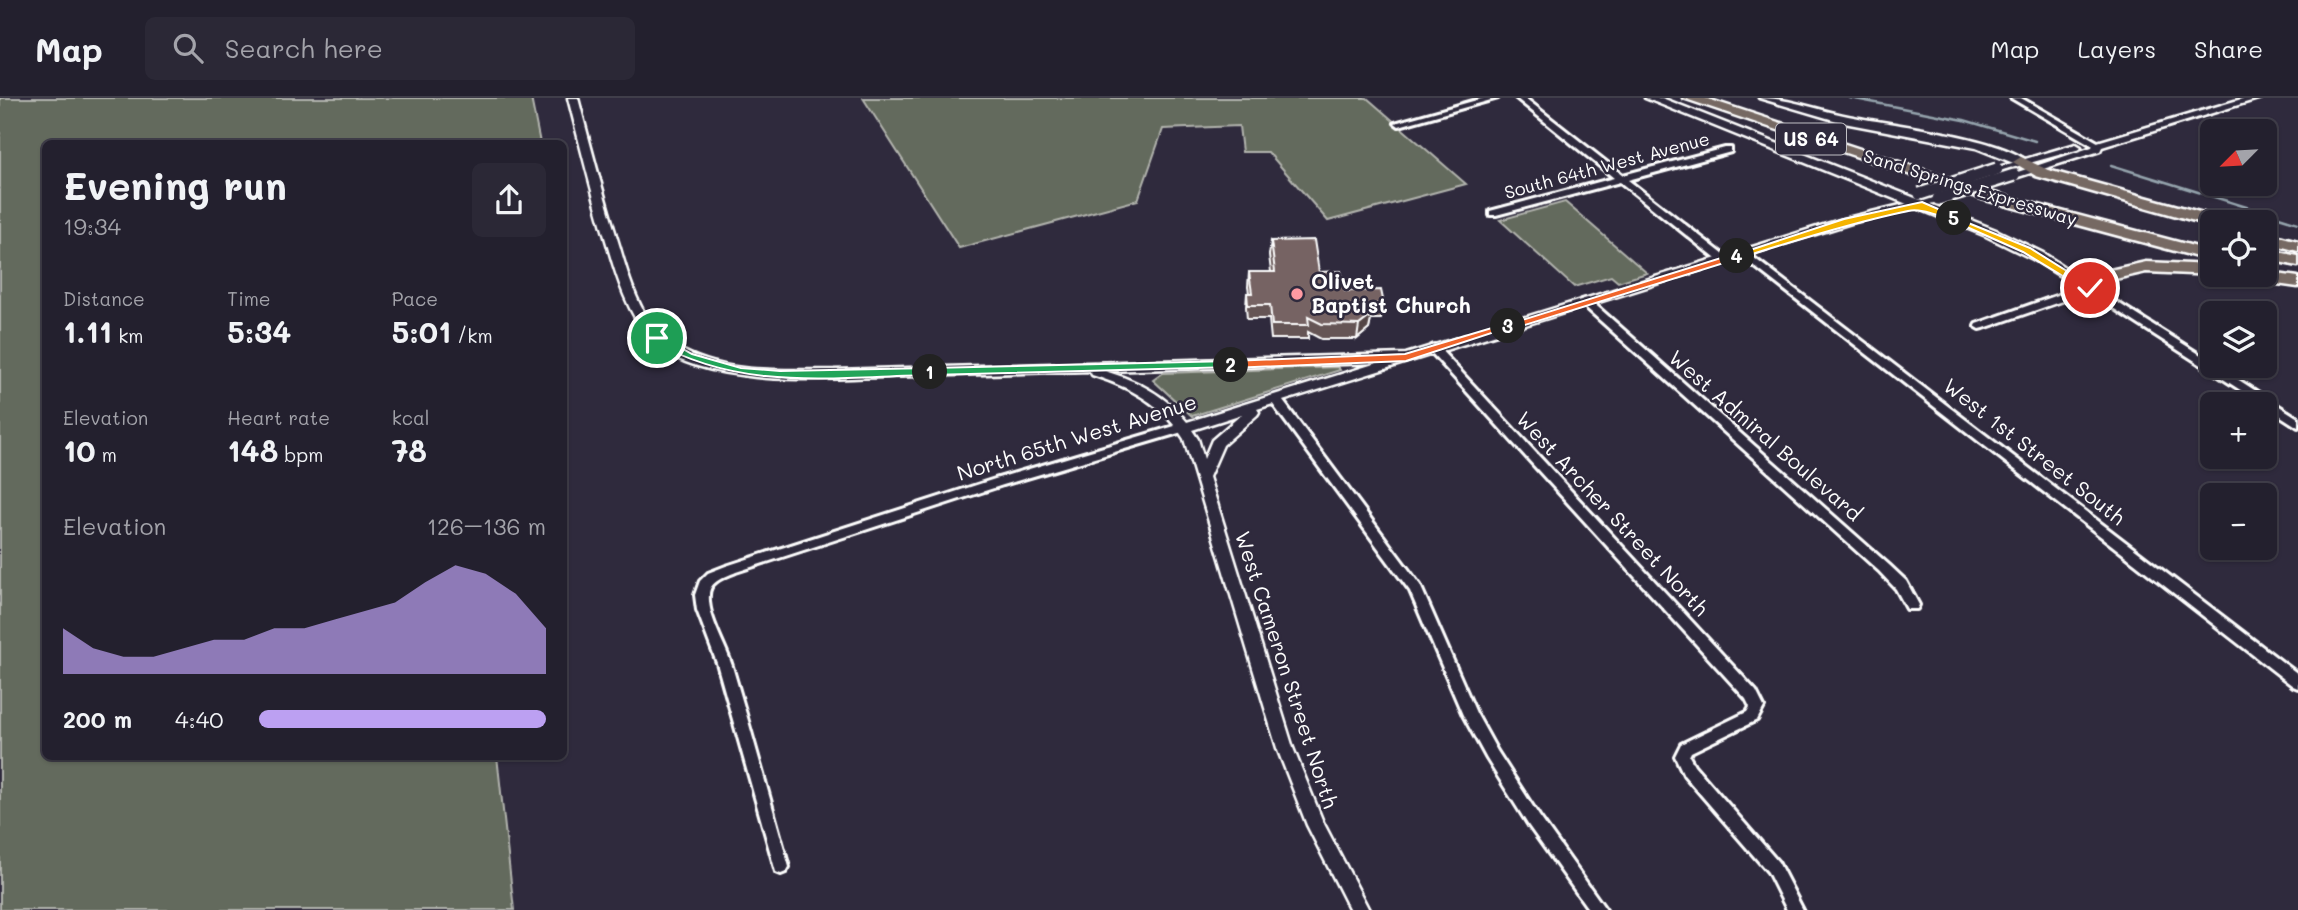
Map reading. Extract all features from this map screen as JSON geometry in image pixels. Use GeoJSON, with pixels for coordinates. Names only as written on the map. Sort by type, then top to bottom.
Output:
{"type":"FeatureCollection","features":[{"type":"Feature","properties":{"kind":"highway","name":"Sand Springs Expressway"},"geometry":{"type":"LineString","coordinates":[[1690,98],[1988,197],[2200,253]]}},
{"type":"Feature","properties":{"kind":"highway","name":"Sand Springs Expressway"},"geometry":{"type":"LineString","coordinates":[[1726,98],[1956,174],[2200,239]]}},
{"type":"Feature","properties":{"kind":"highway"},"geometry":{"type":"LineString","coordinates":[[2059,162],[2059,169],[2072,181]]}},
{"type":"Feature","properties":{"kind":"highway"},"geometry":{"type":"LineString","coordinates":[[2023,169],[2200,218]]}},
{"type":"Feature","properties":{"kind":"highway"},"geometry":{"type":"LineString","coordinates":[[2277,240],[2298,246]]}},
{"type":"Feature","properties":{"kind":"highway"},"geometry":{"type":"LineString","coordinates":[[2277,257],[2298,261]]}},
{"type":"Feature","properties":{"kind":"highway"},"geometry":{"type":"LineString","coordinates":[[2085,285],[2146,267],[2200,269]]}},
{"type":"Feature","properties":{"kind":"highway"},"geometry":{"type":"LineString","coordinates":[[2277,271],[2298,275]]}},
{"type":"Feature","properties":{"kind":"highway"},"geometry":{"type":"LineString","coordinates":[[2277,279],[2298,282]]}},
{"type":"Feature","properties":{"kind":"main road"},"geometry":{"type":"LineString","coordinates":[[1651,98],[1904,199],[1921,200],[2019,246],[2085,285]]}},
{"type":"Feature","properties":{"kind":"main road"},"geometry":{"type":"LineString","coordinates":[[1765,98],[1844,119],[1979,145],[2023,169]]}},
{"type":"Feature","properties":{"kind":"street"},"geometry":{"type":"LineString","coordinates":[[573,98],[627,287],[640,319],[662,343],[700,361],[741,371],[780,374],[1406,358]]}},
{"type":"Feature","properties":{"kind":"street"},"geometry":{"type":"LineString","coordinates":[[1399,123],[1494,98]]}},
{"type":"Feature","properties":{"kind":"street"},"geometry":{"type":"LineString","coordinates":[[1520,98],[1724,260]]}},
{"type":"Feature","properties":{"kind":"street"},"geometry":{"type":"LineString","coordinates":[[2015,98],[2098,145]]}},
{"type":"Feature","properties":{"kind":"street"},"geometry":{"type":"LineString","coordinates":[[1921,200],[1938,199],[2087,144],[2098,145],[2256,98]]}},
{"type":"Feature","properties":{"kind":"street"},"geometry":{"type":"LineString","coordinates":[[1847,221],[1921,200],[1997,169],[2023,169],[2059,162],[2096,149],[2098,145]]}},
{"type":"Feature","properties":{"kind":"street","name":"South 64th West Avenue"},"geometry":{"type":"LineString","coordinates":[[1493,213],[1728,150]]}},
{"type":"Feature","properties":{"kind":"street"},"geometry":{"type":"LineString","coordinates":[[1847,221],[1904,199]]}},
{"type":"Feature","properties":{"kind":"street","name":"North 65th West Avenue"},"geometry":{"type":"LineString","coordinates":[[781,867],[724,663],[704,610],[702,595],[705,585],[713,577],[948,498],[1276,400],[1847,221]]}},
{"type":"Feature","properties":{"kind":"street","name":"West 1st Street South"},"geometry":{"type":"LineString","coordinates":[[1745,254],[2298,682]]}},
{"type":"Feature","properties":{"kind":"street"},"geometry":{"type":"LineString","coordinates":[[1980,326],[2085,285],[2298,423]]}},
{"type":"Feature","properties":{"kind":"street","name":"West Admiral Boulevard"},"geometry":{"type":"LineString","coordinates":[[1586,302],[1885,568],[1901,585],[1912,605]]}},
{"type":"Feature","properties":{"kind":"street","name":"West Archer Street North"},"geometry":{"type":"LineString","coordinates":[[1434,349],[1742,685],[1757,707],[1746,721],[1698,741],[1686,748],[1682,756],[1689,770],[1773,867],[1790,909]]}},
{"type":"Feature","properties":{"kind":"street","name":"West Cameron Street North"},"geometry":{"type":"LineString","coordinates":[[1084,368],[1143,390],[1166,405],[1185,427],[1203,475],[1285,748],[1316,825],[1360,910]]}},
{"type":"Feature","properties":{"kind":"street"},"geometry":{"type":"LineString","coordinates":[[1203,475],[1210,453],[1223,436],[1244,417],[1276,400],[1415,589],[1470,715],[1492,755],[1534,821],[1598,910]]}},
{"type":"Feature","properties":{"kind":"green space"},"geometry":{"type":"Polygon","coordinates":[[[0,98],[531,98],[539,140],[42,140],[42,760],[497,760],[514,910],[0,910],[0,98]]]}},
{"type":"Feature","properties":{"kind":"green space"},"geometry":{"type":"Polygon","coordinates":[[[863,98],[1367,98],[1466,184],[1328,221],[1268,152],[1242,152],[1239,126],[1163,129],[1138,200],[959,248],[863,98]]]}},
{"type":"Feature","properties":{"kind":"green space"},"geometry":{"type":"Polygon","coordinates":[[[1565,202],[1647,273],[1618,282],[1611,276],[1574,287],[1500,220],[1565,202]]]}},
{"type":"Feature","properties":{"kind":"green space"},"geometry":{"type":"Polygon","coordinates":[[[1338,367],[1340,370],[1192,416],[1153,380],[1163,373],[1338,367]]]}},
{"type":"Feature","properties":{"kind":"building","name":"Olivet Baptist Church"},"geometry":{"type":"Polygon","coordinates":[[[1314,240],[1319,272],[1341,271],[1345,291],[1381,290],[1384,304],[1370,304],[1372,315],[1359,325],[1322,324],[1308,317],[1309,325],[1272,325],[1270,305],[1248,305],[1247,293],[1252,293],[1249,272],[1275,272],[1271,241],[1314,240]]]}},
{"type":"Feature","properties":{"kind":"waterway"},"geometry":{"type":"LineString","coordinates":[[1850,98],[1964,120],[2035,141]]}},
{"type":"Feature","properties":{"kind":"waterway"},"geometry":{"type":"LineString","coordinates":[[2111,165],[2298,223]]}},
{"type":"Feature","properties":{"kind":"place","name":"Olivet Baptist Church"},"geometry":{"type":"Point","coordinates":[1297,294]}},
{"type":"Feature","properties":{"kind":"route"},"geometry":{"type":"LineString","coordinates":[[657,338],[688,357],[712,365],[741,371],[780,374],[1406,358],[1847,221],[1922,205],[2026,250],[2090,288]]}}]}
